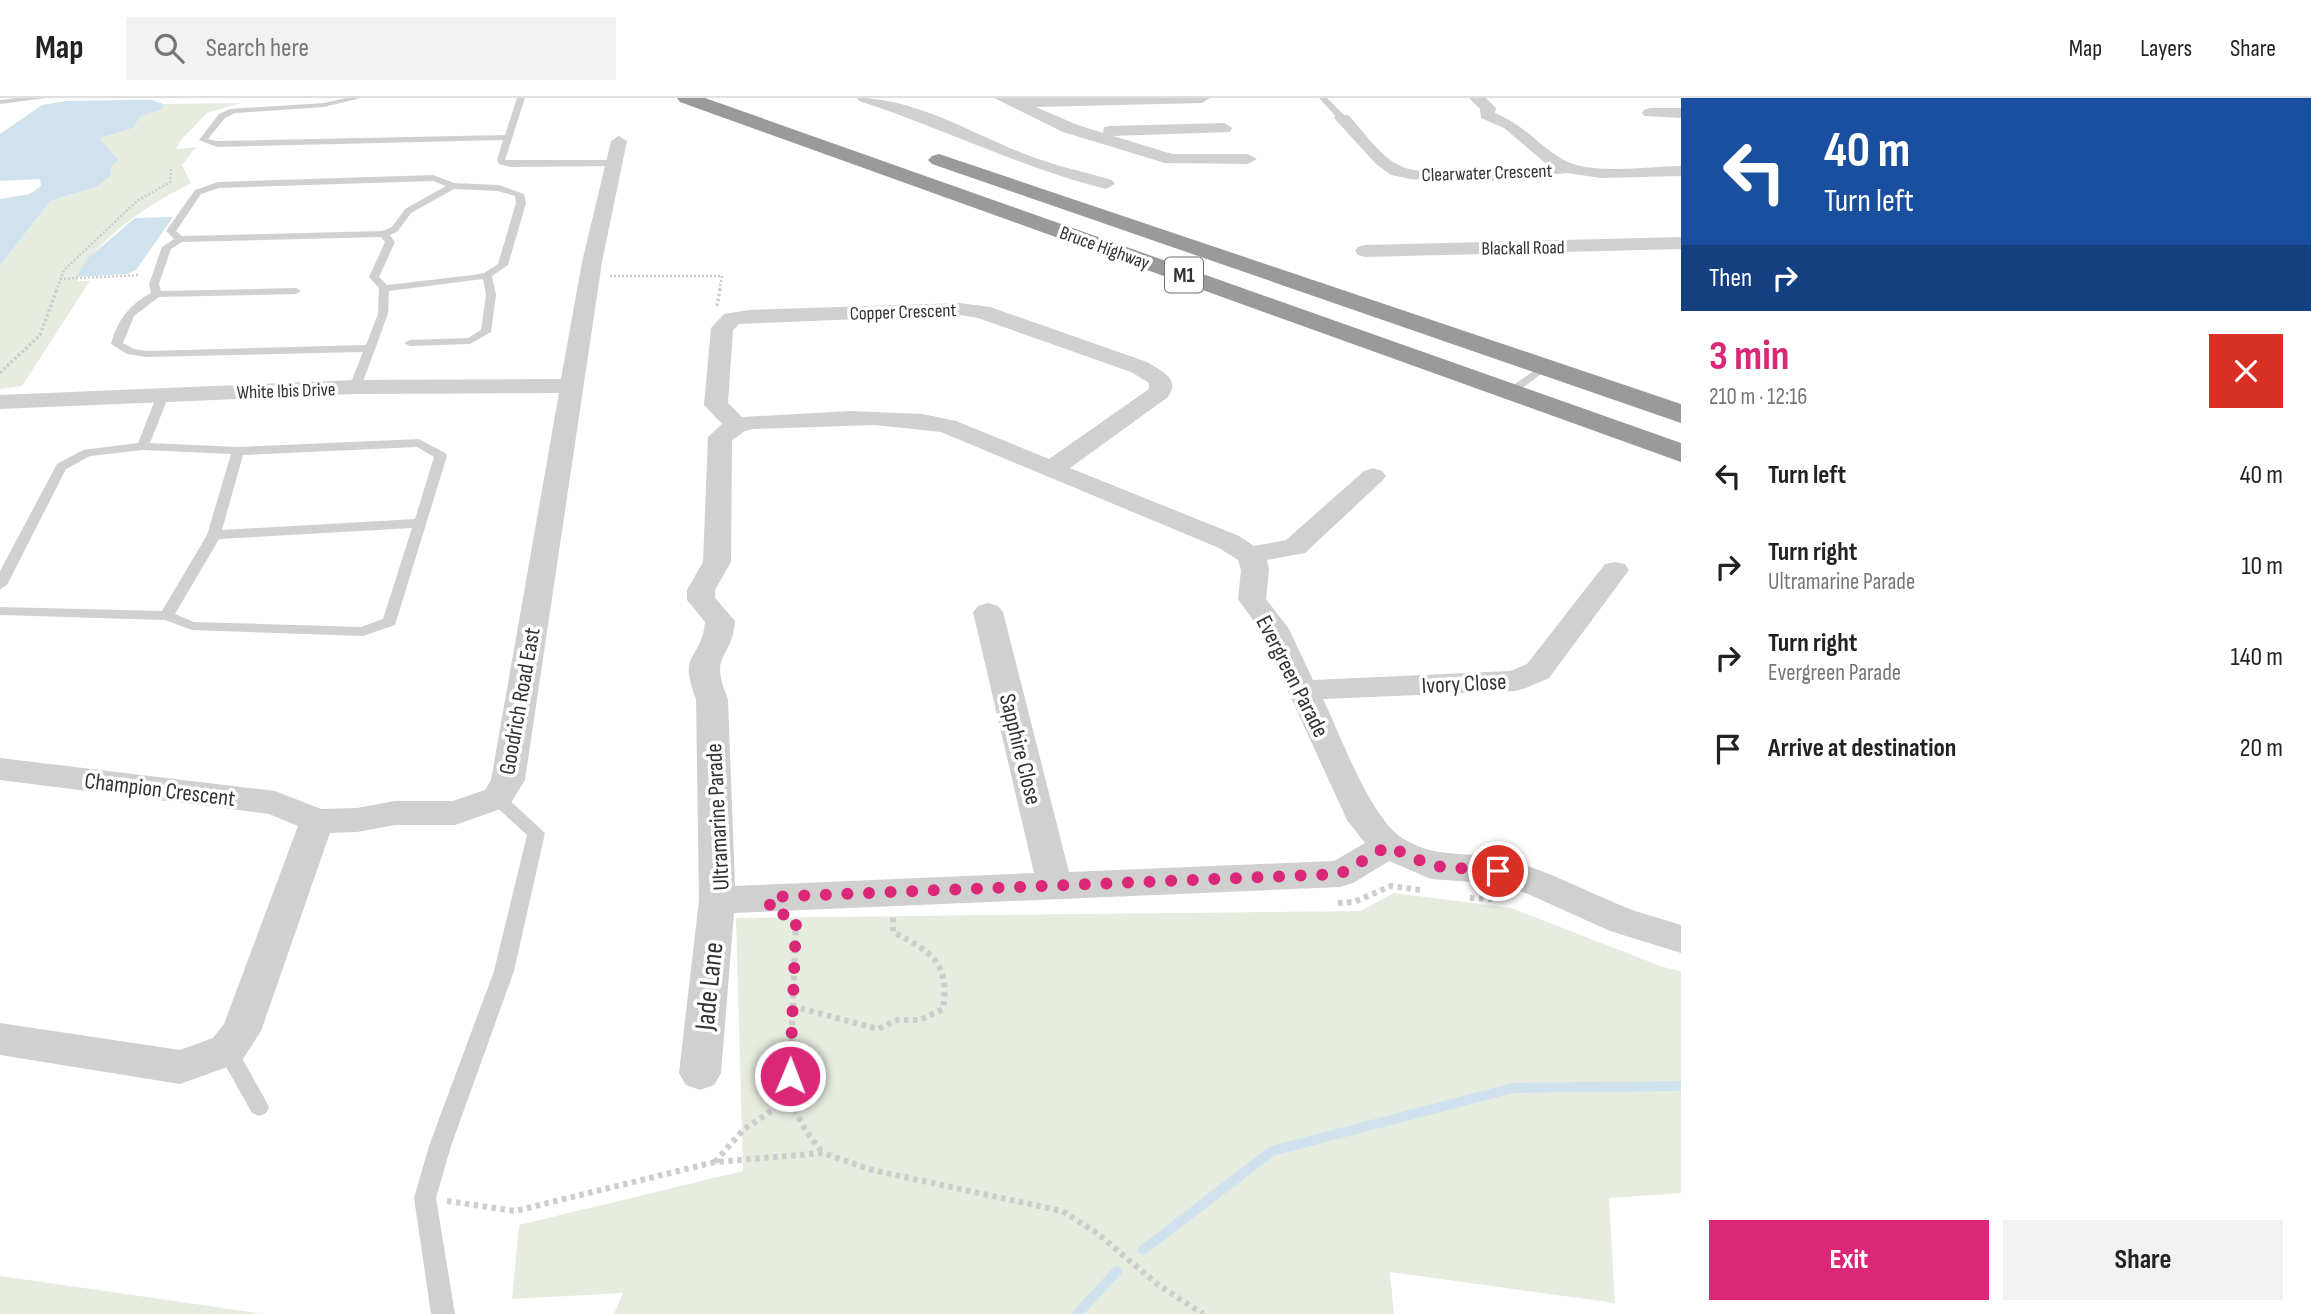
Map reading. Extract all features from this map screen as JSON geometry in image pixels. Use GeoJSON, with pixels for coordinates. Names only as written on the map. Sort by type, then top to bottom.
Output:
{"type":"FeatureCollection","features":[{"type":"Feature","properties":{"kind":"highway","name":"Bruce Highway"},"geometry":{"type":"LineString","coordinates":[[687,98],[1681,453]]}},
{"type":"Feature","properties":{"kind":"highway","name":"Bruce Highway"},"geometry":{"type":"LineString","coordinates":[[912,150],[1681,414]]}},
{"type":"Feature","properties":{"kind":"street"},"geometry":{"type":"LineString","coordinates":[[865,98],[912,113],[1014,156],[1106,184]]}},
{"type":"Feature","properties":{"kind":"street"},"geometry":{"type":"LineString","coordinates":[[1202,98],[1252,164],[1176,160],[1090,134],[1009,101],[1202,98]]}},
{"type":"Feature","properties":{"kind":"street"},"geometry":{"type":"LineString","coordinates":[[1477,98],[1488,108],[1487,115],[1510,125],[1557,164],[1566,167]]}},
{"type":"Feature","properties":{"kind":"street"},"geometry":{"type":"LineString","coordinates":[[1650,113],[1681,113]]}},
{"type":"Feature","properties":{"kind":"street","name":"Clearwater Crescent"},"geometry":{"type":"LineString","coordinates":[[1342,118],[1386,164],[1406,174],[1542,173],[1566,167],[1591,172],[1681,171]]}},
{"type":"Feature","properties":{"kind":"street"},"geometry":{"type":"LineString","coordinates":[[1090,134],[1123,130],[1224,128]]}},
{"type":"Feature","properties":{"kind":"street","name":"Goodrich Road East"},"geometry":{"type":"LineString","coordinates":[[497,798],[508,780],[591,275],[619,141]]}},
{"type":"Feature","properties":{"kind":"street"},"geometry":{"type":"LineString","coordinates":[[1071,173],[1094,162]]}},
{"type":"Feature","properties":{"kind":"street","name":"Blackall Road"},"geometry":{"type":"LineString","coordinates":[[1365,251],[1681,243]]}},
{"type":"Feature","properties":{"kind":"street","name":"Copper Crescent"},"geometry":{"type":"LineString","coordinates":[[737,425],[716,405],[722,328],[732,320],[749,316],[960,309],[982,312],[1139,368],[1161,380],[1160,392],[1052,469]]}},
{"type":"Feature","properties":{"kind":"street","name":"White Ibis Drive"},"geometry":{"type":"LineString","coordinates":[[0,402],[355,387],[573,386]]}},
{"type":"Feature","properties":{"kind":"street"},"geometry":{"type":"LineString","coordinates":[[737,425],[875,418],[919,419],[947,426],[1229,542],[1251,555],[1295,547],[1373,476]]}},
{"type":"Feature","properties":{"kind":"street","name":"Ultramarine Parade"},"geometry":{"type":"LineString","coordinates":[[737,425],[720,437],[717,562],[701,590],[701,600],[720,621],[720,636],[702,660],[701,677],[712,699],[717,900],[1340,874],[1388,846]]}},
{"type":"Feature","properties":{"kind":"street","name":"Evergreen Parade"},"geometry":{"type":"LineString","coordinates":[[1251,555],[1256,564],[1252,599],[1274,629],[1364,820],[1388,846],[1432,866],[1498,871],[1623,921],[1681,939]]}},
{"type":"Feature","properties":{"kind":"street","name":"Ivory Close"},"geometry":{"type":"LineString","coordinates":[[1302,690],[1515,681],[1538,671],[1615,570]]}},
{"type":"Feature","properties":{"kind":"street","name":"Sapphire Close"},"geometry":{"type":"LineString","coordinates":[[988,612],[1055,887]]}},
{"type":"Feature","properties":{"kind":"street","name":"Champion Crescent"},"geometry":{"type":"LineString","coordinates":[[0,769],[275,803],[317,821],[357,820],[395,813],[455,813],[497,798]]}},
{"type":"Feature","properties":{"kind":"street"},"geometry":{"type":"LineString","coordinates":[[0,1039],[180,1067],[227,1050],[241,1031],[317,821]]}},
{"type":"Feature","properties":{"kind":"street","name":"Jade Lane"},"geometry":{"type":"LineString","coordinates":[[700,1073],[717,900]]}},
{"type":"Feature","properties":{"kind":"lane"},"geometry":{"type":"LineString","coordinates":[[0,102],[42,98]]}},
{"type":"Feature","properties":{"kind":"lane"},"geometry":{"type":"LineString","coordinates":[[357,98],[324,105],[233,111],[222,116],[203,140],[217,144],[509,137]]}},
{"type":"Feature","properties":{"kind":"lane"},"geometry":{"type":"LineString","coordinates":[[521,98],[501,160],[505,164],[615,163]]}},
{"type":"Feature","properties":{"kind":"lane","name":"Clearwater Crescent"},"geometry":{"type":"LineString","coordinates":[[1323,98],[1342,118]]}},
{"type":"Feature","properties":{"kind":"lane"},"geometry":{"type":"LineString","coordinates":[[180,239],[171,231],[198,192],[218,185],[433,178],[452,186]]}},
{"type":"Feature","properties":{"kind":"lane"},"geometry":{"type":"LineString","coordinates":[[157,294],[154,284],[167,247],[180,239],[384,234],[395,229],[408,211],[452,186],[499,188],[519,194],[522,203],[503,265],[487,275],[384,288]]}},
{"type":"Feature","properties":{"kind":"lane"},"geometry":{"type":"LineString","coordinates":[[355,387],[383,314],[384,288],[374,277],[390,242],[384,234]]}},
{"type":"Feature","properties":{"kind":"lane"},"geometry":{"type":"LineString","coordinates":[[410,343],[470,341],[486,332],[491,295],[487,275]]}},
{"type":"Feature","properties":{"kind":"lane"},"geometry":{"type":"LineString","coordinates":[[296,291],[157,294],[140,303],[126,317],[117,344],[131,352],[147,354],[371,348]]}},
{"type":"Feature","properties":{"kind":"lane"},"geometry":{"type":"LineString","coordinates":[[1510,392],[1544,367]]}},
{"type":"Feature","properties":{"kind":"lane"},"geometry":{"type":"LineString","coordinates":[[143,446],[163,395]]}},
{"type":"Feature","properties":{"kind":"lane"},"geometry":{"type":"LineString","coordinates":[[0,585],[61,467],[87,453],[143,446],[239,450],[419,443],[441,456],[390,622],[363,632],[192,626],[167,616],[0,611]]}},
{"type":"Feature","properties":{"kind":"lane"},"geometry":{"type":"LineString","coordinates":[[167,616],[214,535],[239,450]]}},
{"type":"Feature","properties":{"kind":"lane"},"geometry":{"type":"LineString","coordinates":[[214,535],[421,523]]}},
{"type":"Feature","properties":{"kind":"lane","name":"Goodrich Road East"},"geometry":{"type":"LineString","coordinates":[[443,1314],[425,1198],[440,1146],[504,971],[536,833],[497,798]]}},
{"type":"Feature","properties":{"kind":"lane"},"geometry":{"type":"LineString","coordinates":[[227,1050],[258,1107]]}},
{"type":"Feature","properties":{"kind":"path"},"geometry":{"type":"LineString","coordinates":[[0,373],[40,335],[64,270],[137,201],[170,182],[171,167]]}},
{"type":"Feature","properties":{"kind":"path"},"geometry":{"type":"LineString","coordinates":[[60,279],[159,273]]}},
{"type":"Feature","properties":{"kind":"path"},"geometry":{"type":"LineString","coordinates":[[591,275],[722,276],[716,309]]}},
{"type":"Feature","properties":{"kind":"path"},"geometry":{"type":"LineString","coordinates":[[1326,903],[1354,902],[1391,886],[1429,891]]}},
{"type":"Feature","properties":{"kind":"path"},"geometry":{"type":"LineString","coordinates":[[769,897],[771,914],[795,915],[789,1099],[806,1131],[823,1153]]}},
{"type":"Feature","properties":{"kind":"path"},"geometry":{"type":"LineString","coordinates":[[1466,897],[1499,900]]}},
{"type":"Feature","properties":{"kind":"path"},"geometry":{"type":"LineString","coordinates":[[792,1006],[878,1029],[897,1020],[920,1020],[943,1009],[948,990],[942,967],[931,953],[893,932],[893,916],[907,916]]}},
{"type":"Feature","properties":{"kind":"path"},"geometry":{"type":"LineString","coordinates":[[715,1162],[743,1130],[789,1099]]}},
{"type":"Feature","properties":{"kind":"path"},"geometry":{"type":"LineString","coordinates":[[425,1198],[516,1211],[715,1162],[823,1153],[872,1170],[1062,1210],[1097,1233],[1157,1284],[1203,1314]]}},
{"type":"Feature","properties":{"kind":"shaded area"},"geometry":{"type":"Polygon","coordinates":[[[241,103],[207,113],[180,141],[176,149],[196,147],[182,165],[191,183],[143,211],[99,248],[76,277],[78,281],[90,281],[22,386],[0,389],[0,266],[50,201],[96,187],[98,138],[133,128],[140,117],[163,109],[163,104],[241,103]]]}},
{"type":"Feature","properties":{"kind":"shaded area"},"geometry":{"type":"Polygon","coordinates":[[[1394,893],[1511,908],[1663,967],[1681,971],[1681,1193],[1609,1198],[1615,1303],[1390,1272],[1394,1314],[614,1314],[623,1293],[512,1299],[519,1225],[743,1171],[736,918],[1360,911],[1394,893]]]}},
{"type":"Feature","properties":{"kind":"shaded area"},"geometry":{"type":"Polygon","coordinates":[[[0,1276],[264,1314],[0,1314],[0,1276]]]}},
{"type":"Feature","properties":{"kind":"water"},"geometry":{"type":"Polygon","coordinates":[[[152,100],[163,104],[163,109],[140,117],[133,128],[99,138],[118,160],[111,166],[111,175],[96,187],[50,201],[0,266],[0,199],[30,194],[41,186],[40,179],[0,181],[0,134],[42,105],[67,101],[152,100]]]}},
{"type":"Feature","properties":{"kind":"water"},"geometry":{"type":"Polygon","coordinates":[[[173,217],[136,270],[126,274],[76,277],[87,259],[135,218],[173,217]]]}},
{"type":"Feature","properties":{"kind":"waterway"},"geometry":{"type":"LineString","coordinates":[[1143,1250],[1272,1151],[1513,1088],[1681,1086]]}},
{"type":"Feature","properties":{"kind":"waterway"},"geometry":{"type":"LineString","coordinates":[[1077,1314],[1117,1271]]}},
{"type":"Feature","properties":{"kind":"route"},"geometry":{"type":"LineString","coordinates":[[790,1076],[796,923],[795,915],[771,914],[769,897],[1340,874],[1388,846],[1432,866],[1498,871]]}}]}
